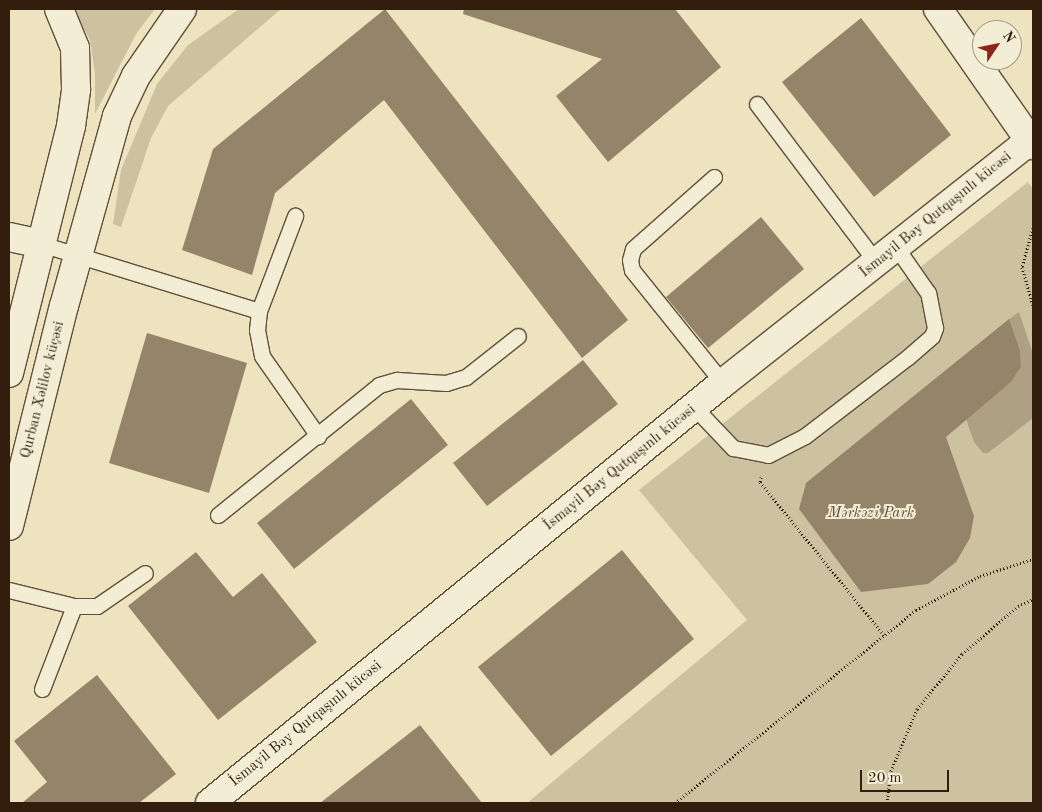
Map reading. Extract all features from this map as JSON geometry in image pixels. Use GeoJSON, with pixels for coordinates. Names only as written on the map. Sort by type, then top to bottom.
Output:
{"type":"FeatureCollection","features":[{"type":"Feature","properties":{"kind":"street"},"geometry":{"type":"LineString","coordinates":[[9,373],[71,126],[76,89],[75,48],[59,9]]}},
{"type":"Feature","properties":{"kind":"street","name":"Qurban Xəlilov küçəsi"},"geometry":{"type":"LineString","coordinates":[[9,526],[78,254],[117,116],[144,62],[182,9]]}},
{"type":"Feature","properties":{"kind":"street"},"geometry":{"type":"LineString","coordinates":[[938,9],[1032,141]]}},
{"type":"Feature","properties":{"kind":"street","name":"İsmayil Bəy Qutqaşınlı kücəsi"},"geometry":{"type":"LineString","coordinates":[[210,803],[694,407],[1032,141]]}},
{"type":"Feature","properties":{"kind":"street"},"geometry":{"type":"LineString","coordinates":[[9,236],[41,244]]}},
{"type":"Feature","properties":{"kind":"lane"},"geometry":{"type":"LineString","coordinates":[[694,407],[733,448],[768,455],[805,436],[932,336],[935,328],[928,293],[887,255],[758,104]]}},
{"type":"Feature","properties":{"kind":"lane"},"geometry":{"type":"LineString","coordinates":[[714,177],[633,249],[630,260],[632,270],[724,383]]}},
{"type":"Feature","properties":{"kind":"lane"},"geometry":{"type":"LineString","coordinates":[[294,216],[259,311],[257,330],[262,356],[318,436]]}},
{"type":"Feature","properties":{"kind":"lane"},"geometry":{"type":"LineString","coordinates":[[41,244],[259,311]]}},
{"type":"Feature","properties":{"kind":"lane"},"geometry":{"type":"LineString","coordinates":[[218,515],[318,436],[379,384],[397,380],[446,383],[466,378],[518,336]]}},
{"type":"Feature","properties":{"kind":"lane"},"geometry":{"type":"LineString","coordinates":[[9,590],[74,606],[96,606],[144,573]]}},
{"type":"Feature","properties":{"kind":"lane"},"geometry":{"type":"LineString","coordinates":[[42,689],[74,606]]}},
{"type":"Feature","properties":{"kind":"path"},"geometry":{"type":"LineString","coordinates":[[1033,228],[1022,267],[1033,305]]}},
{"type":"Feature","properties":{"kind":"path"},"geometry":{"type":"LineString","coordinates":[[768,455],[760,482],[884,635]]}},
{"type":"Feature","properties":{"kind":"path"},"geometry":{"type":"LineString","coordinates":[[675,803],[916,610],[980,576],[1033,559]]}},
{"type":"Feature","properties":{"kind":"path"},"geometry":{"type":"LineString","coordinates":[[887,803],[891,770],[917,709],[962,654],[1018,606],[1033,600]]}},
{"type":"Feature","properties":{"kind":"green space"},"geometry":{"type":"Polygon","coordinates":[[[73,9],[155,9],[136,34],[95,114],[95,75],[90,40],[73,9]]]}},
{"type":"Feature","properties":{"kind":"green space"},"geometry":{"type":"Polygon","coordinates":[[[239,9],[281,9],[168,106],[151,138],[121,227],[113,224],[121,170],[157,84],[188,45],[239,9]]]}},
{"type":"Feature","properties":{"kind":"green space","name":"Mərkəzi Park"},"geometry":{"type":"Polygon","coordinates":[[[1028,182],[1033,189],[1033,803],[527,803],[747,620],[639,490],[1028,182]]]}},
{"type":"Feature","properties":{"kind":"shaded area"},"geometry":{"type":"Polygon","coordinates":[[[1019,312],[1033,354],[1033,418],[988,453],[983,453],[974,442],[966,419],[1011,382],[1021,367],[1020,351],[1008,320],[1019,312]]]}},
{"type":"Feature","properties":{"kind":"building"},"geometry":{"type":"Polygon","coordinates":[[[385,9],[628,320],[582,358],[384,100],[275,193],[252,275],[182,250],[213,149],[385,9]]]}},
{"type":"Feature","properties":{"kind":"building"},"geometry":{"type":"Polygon","coordinates":[[[464,9],[675,9],[721,67],[608,162],[556,96],[602,59],[463,14],[464,9]]]}},
{"type":"Feature","properties":{"kind":"building"},"geometry":{"type":"Polygon","coordinates":[[[861,18],[951,135],[874,197],[782,82],[861,18]]]}},
{"type":"Feature","properties":{"kind":"building"},"geometry":{"type":"Polygon","coordinates":[[[761,217],[804,269],[708,348],[666,297],[761,217]]]}},
{"type":"Feature","properties":{"kind":"building"},"geometry":{"type":"Polygon","coordinates":[[[1009,319],[1020,351],[1021,367],[1011,382],[946,437],[974,516],[970,538],[956,562],[928,584],[861,592],[799,509],[806,483],[1009,319]]]}},
{"type":"Feature","properties":{"kind":"building"},"geometry":{"type":"Polygon","coordinates":[[[147,333],[247,363],[209,493],[109,463],[147,333]]]}},
{"type":"Feature","properties":{"kind":"building"},"geometry":{"type":"Polygon","coordinates":[[[583,360],[618,404],[487,506],[453,463],[583,360]]]}},
{"type":"Feature","properties":{"kind":"building"},"geometry":{"type":"Polygon","coordinates":[[[411,399],[448,445],[294,569],[257,523],[411,399]]]}},
{"type":"Feature","properties":{"kind":"building"},"geometry":{"type":"Polygon","coordinates":[[[622,550],[694,639],[551,756],[478,667],[622,550]]]}},
{"type":"Feature","properties":{"kind":"building"},"geometry":{"type":"Polygon","coordinates":[[[196,552],[233,597],[262,573],[317,642],[218,720],[128,606],[196,552]]]}},
{"type":"Feature","properties":{"kind":"building"},"geometry":{"type":"Polygon","coordinates":[[[97,675],[176,774],[139,803],[22,803],[47,782],[14,741],[97,675]]]}},
{"type":"Feature","properties":{"kind":"building"},"geometry":{"type":"Polygon","coordinates":[[[420,725],[482,803],[320,803],[420,725]]]}}]}
